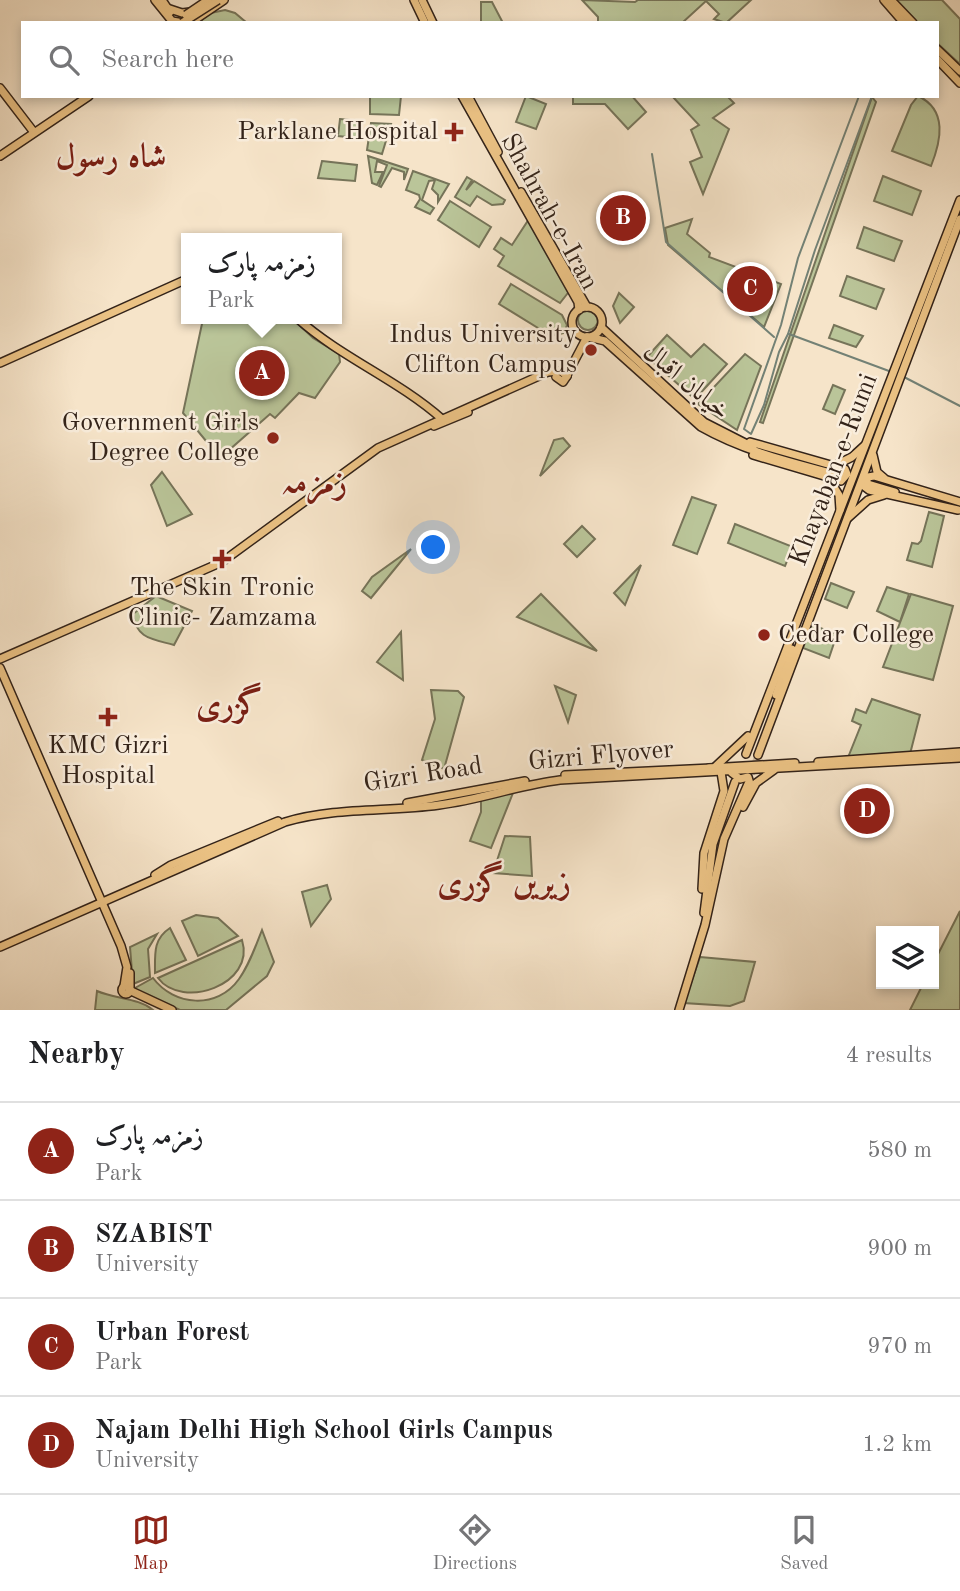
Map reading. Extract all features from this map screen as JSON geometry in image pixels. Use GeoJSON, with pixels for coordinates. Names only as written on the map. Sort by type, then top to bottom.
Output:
{"type":"FeatureCollection","features":[{"type":"Feature","properties":{"kind":"main road"},"geometry":{"type":"LineString","coordinates":[[155,0],[179,21]]}},
{"type":"Feature","properties":{"kind":"main road"},"geometry":{"type":"LineString","coordinates":[[162,0],[165,9],[163,21]]}},
{"type":"Feature","properties":{"kind":"main road"},"geometry":{"type":"LineString","coordinates":[[165,9],[182,13],[209,0]]}},
{"type":"Feature","properties":{"kind":"main road"},"geometry":{"type":"LineString","coordinates":[[181,21],[209,0]]}},
{"type":"Feature","properties":{"kind":"main road"},"geometry":{"type":"LineString","coordinates":[[182,21],[218,0]]}},
{"type":"Feature","properties":{"kind":"main road"},"geometry":{"type":"LineString","coordinates":[[193,21],[224,0]]}},
{"type":"Feature","properties":{"kind":"main road"},"geometry":{"type":"LineString","coordinates":[[414,0],[424,21]]}},
{"type":"Feature","properties":{"kind":"main road"},"geometry":{"type":"LineString","coordinates":[[422,0],[432,21]]}},
{"type":"Feature","properties":{"kind":"main road"},"geometry":{"type":"LineString","coordinates":[[884,0],[903,21]]}},
{"type":"Feature","properties":{"kind":"main road"},"geometry":{"type":"LineString","coordinates":[[891,0],[911,21]]}},
{"type":"Feature","properties":{"kind":"main road"},"geometry":{"type":"LineString","coordinates":[[180,21],[182,13]]}},
{"type":"Feature","properties":{"kind":"main road"},"geometry":{"type":"LineString","coordinates":[[199,21],[202,14]]}},
{"type":"Feature","properties":{"kind":"main road"},"geometry":{"type":"LineString","coordinates":[[939,51],[959,76]]}},
{"type":"Feature","properties":{"kind":"main road"},"geometry":{"type":"LineString","coordinates":[[939,61],[959,76]]}},
{"type":"Feature","properties":{"kind":"main road"},"geometry":{"type":"LineString","coordinates":[[0,89],[34,133]]}},
{"type":"Feature","properties":{"kind":"main road"},"geometry":{"type":"LineString","coordinates":[[0,151],[34,133],[78,98]]}},
{"type":"Feature","properties":{"kind":"main road"},"geometry":{"type":"LineString","coordinates":[[0,156],[86,98]]}},
{"type":"Feature","properties":{"kind":"main road","name":"Shahrah-e-Iran"},"geometry":{"type":"LineString","coordinates":[[464,98],[583,308]]}},
{"type":"Feature","properties":{"kind":"main road","name":"Shahrah-e-Iran"},"geometry":{"type":"LineString","coordinates":[[469,98],[526,206]]}},
{"type":"Feature","properties":{"kind":"main road","name":"Khayaban-e-Rumi"},"geometry":{"type":"LineString","coordinates":[[753,758],[803,636],[873,448],[960,200]]}},
{"type":"Feature","properties":{"kind":"main road","name":"Khayaban-e-Rumi"},"geometry":{"type":"LineString","coordinates":[[927,296],[960,219]]}},
{"type":"Feature","properties":{"kind":"main road"},"geometry":{"type":"LineString","coordinates":[[0,361],[181,281]]}},
{"type":"Feature","properties":{"kind":"main road","name":"Khayaban-e-Rumi"},"geometry":{"type":"LineString","coordinates":[[753,758],[784,656],[923,307]]}},
{"type":"Feature","properties":{"kind":"main road"},"geometry":{"type":"LineString","coordinates":[[585,336],[573,325],[583,308],[598,312],[604,330]]}},
{"type":"Feature","properties":{"kind":"main road"},"geometry":{"type":"LineString","coordinates":[[306,324],[321,338],[418,398],[445,419]]}},
{"type":"Feature","properties":{"kind":"main road"},"geometry":{"type":"LineString","coordinates":[[308,324],[418,395],[445,419]]}},
{"type":"Feature","properties":{"kind":"main road"},"geometry":{"type":"LineString","coordinates":[[0,660],[221,566],[381,450],[445,419],[561,373],[585,336],[604,330]]}},
{"type":"Feature","properties":{"kind":"main road"},"geometry":{"type":"LineString","coordinates":[[604,330],[600,335],[608,344]]}},
{"type":"Feature","properties":{"kind":"main road","name":"خیابان اقبال"},"geometry":{"type":"LineString","coordinates":[[604,330],[704,422],[742,445]]}},
{"type":"Feature","properties":{"kind":"main road","name":"خیابان اقبال"},"geometry":{"type":"LineString","coordinates":[[585,336],[608,344],[701,427],[742,445],[842,474]]}},
{"type":"Feature","properties":{"kind":"main road"},"geometry":{"type":"LineString","coordinates":[[833,466],[852,457],[869,440]]}},
{"type":"Feature","properties":{"kind":"main road"},"geometry":{"type":"LineString","coordinates":[[742,445],[833,466],[846,472],[844,481],[761,459],[742,445]]}},
{"type":"Feature","properties":{"kind":"main road"},"geometry":{"type":"LineString","coordinates":[[873,448],[877,472],[894,483]]}},
{"type":"Feature","properties":{"kind":"main road"},"geometry":{"type":"LineString","coordinates":[[871,476],[960,507],[892,495],[865,487],[871,476]]}},
{"type":"Feature","properties":{"kind":"main road"},"geometry":{"type":"LineString","coordinates":[[826,477],[839,495],[840,514]]}},
{"type":"Feature","properties":{"kind":"main road"},"geometry":{"type":"LineString","coordinates":[[868,482],[960,507]]}},
{"type":"Feature","properties":{"kind":"main road"},"geometry":{"type":"LineString","coordinates":[[845,522],[868,500],[892,495]]}},
{"type":"Feature","properties":{"kind":"main road"},"geometry":{"type":"LineString","coordinates":[[784,656],[792,649],[753,758],[748,761],[742,756],[748,736],[788,636],[807,598]]}},
{"type":"Feature","properties":{"kind":"main road"},"geometry":{"type":"LineString","coordinates":[[776,696],[803,636]]}},
{"type":"Feature","properties":{"kind":"main road"},"geometry":{"type":"LineString","coordinates":[[0,668],[127,954],[127,990]]}},
{"type":"Feature","properties":{"kind":"main road"},"geometry":{"type":"LineString","coordinates":[[716,771],[748,736]]}},
{"type":"Feature","properties":{"kind":"main road"},"geometry":{"type":"LineString","coordinates":[[716,771],[753,758],[960,752]]}},
{"type":"Feature","properties":{"kind":"main road"},"geometry":{"type":"LineString","coordinates":[[716,771],[960,758]]}},
{"type":"Feature","properties":{"kind":"main road"},"geometry":{"type":"LineString","coordinates":[[676,1010],[705,925],[724,839],[749,788],[763,776],[778,769]]}},
{"type":"Feature","properties":{"kind":"main road"},"geometry":{"type":"LineString","coordinates":[[716,771],[738,781],[749,778],[743,807]]}},
{"type":"Feature","properties":{"kind":"main road"},"geometry":{"type":"LineString","coordinates":[[704,910],[704,853],[724,785],[716,771]]}},
{"type":"Feature","properties":{"kind":"main road","name":"Gizri Flyover"},"geometry":{"type":"LineString","coordinates":[[187,863],[285,822],[322,813],[444,804],[540,782],[716,771]]}},
{"type":"Feature","properties":{"kind":"main road","name":"Gizri Road"},"geometry":{"type":"LineString","coordinates":[[170,873],[271,830],[327,814],[438,808],[551,783],[716,771]]}},
{"type":"Feature","properties":{"kind":"main road","name":"Gizri Road"},"geometry":{"type":"LineString","coordinates":[[155,876],[255,829],[315,810],[440,799],[471,790],[549,777],[716,771]]}},
{"type":"Feature","properties":{"kind":"main road"},"geometry":{"type":"LineString","coordinates":[[676,1010],[704,910],[716,844],[738,781]]}},
{"type":"Feature","properties":{"kind":"main road"},"geometry":{"type":"LineString","coordinates":[[103,900],[170,873],[187,863]]}},
{"type":"Feature","properties":{"kind":"main road"},"geometry":{"type":"LineString","coordinates":[[0,945],[187,863]]}},
{"type":"Feature","properties":{"kind":"main road"},"geometry":{"type":"LineString","coordinates":[[127,990],[164,1010]]}},
{"type":"Feature","properties":{"kind":"main road"},"geometry":{"type":"LineString","coordinates":[[127,990],[172,1010]]}},
{"type":"Feature","properties":{"kind":"green space"},"geometry":{"type":"Polygon","coordinates":[[[582,0],[751,0],[728,21],[714,19],[719,14],[706,1],[684,21],[598,21],[598,17],[582,0]]]}},
{"type":"Feature","properties":{"kind":"green space"},"geometry":{"type":"Polygon","coordinates":[[[896,0],[942,0],[960,19],[960,64],[939,45],[939,21],[915,21],[896,0]]]}},
{"type":"Feature","properties":{"kind":"green space"},"geometry":{"type":"Polygon","coordinates":[[[481,2],[492,2],[502,21],[481,21],[481,2]]]}},
{"type":"Feature","properties":{"kind":"green space"},"geometry":{"type":"Polygon","coordinates":[[[225,10],[235,13],[245,21],[201,21],[206,14],[225,10]]]}},
{"type":"Feature","properties":{"kind":"green space"},"geometry":{"type":"Polygon","coordinates":[[[370,98],[401,98],[399,115],[370,114],[370,98]]]}},
{"type":"Feature","properties":{"kind":"green space"},"geometry":{"type":"Polygon","coordinates":[[[525,98],[546,104],[536,129],[516,122],[525,98]]]}},
{"type":"Feature","properties":{"kind":"green space"},"geometry":{"type":"Polygon","coordinates":[[[573,98],[634,98],[646,112],[628,129],[605,104],[573,104],[573,98]]]}},
{"type":"Feature","properties":{"kind":"green space"},"geometry":{"type":"Polygon","coordinates":[[[674,98],[729,98],[734,103],[713,118],[729,129],[703,194],[690,162],[702,157],[691,130],[699,125],[674,98]]]}},
{"type":"Feature","properties":{"kind":"green space"},"geometry":{"type":"Polygon","coordinates":[[[873,98],[876,102],[763,423],[760,422],[873,98]]]}},
{"type":"Feature","properties":{"kind":"green space"},"geometry":{"type":"Polygon","coordinates":[[[916,98],[921,98],[934,109],[938,118],[939,137],[931,166],[892,151],[916,98]]]}},
{"type":"Feature","properties":{"kind":"green space"},"geometry":{"type":"Polygon","coordinates":[[[340,119],[359,121],[357,138],[338,136],[340,119]]]}},
{"type":"Feature","properties":{"kind":"green space"},"geometry":{"type":"Polygon","coordinates":[[[371,123],[391,124],[382,154],[367,150],[371,123]]]}},
{"type":"Feature","properties":{"kind":"green space"},"geometry":{"type":"Polygon","coordinates":[[[368,156],[408,169],[404,180],[404,172],[392,168],[381,187],[379,186],[387,165],[377,161],[375,172],[383,172],[377,185],[372,183],[368,156]]]}},
{"type":"Feature","properties":{"kind":"green space"},"geometry":{"type":"Polygon","coordinates":[[[322,161],[357,165],[355,181],[318,178],[322,161]]]}},
{"type":"Feature","properties":{"kind":"green space"},"geometry":{"type":"Polygon","coordinates":[[[413,171],[449,184],[438,202],[438,195],[432,189],[435,180],[429,181],[422,200],[434,208],[430,214],[415,207],[420,199],[419,195],[406,190],[413,171]]]}},
{"type":"Feature","properties":{"kind":"green space"},"geometry":{"type":"Polygon","coordinates":[[[883,176],[921,191],[912,215],[874,201],[883,176]]]}},
{"type":"Feature","properties":{"kind":"green space"},"geometry":{"type":"Polygon","coordinates":[[[467,177],[472,180],[466,190],[474,181],[505,200],[503,204],[492,205],[477,196],[470,206],[455,197],[467,177]]]}},
{"type":"Feature","properties":{"kind":"green space"},"geometry":{"type":"Polygon","coordinates":[[[450,201],[491,227],[479,247],[438,220],[450,201]]]}},
{"type":"Feature","properties":{"kind":"green space"},"geometry":{"type":"Polygon","coordinates":[[[529,219],[571,289],[560,303],[498,266],[504,256],[494,249],[501,238],[512,245],[529,219]]]}},
{"type":"Feature","properties":{"kind":"green space"},"geometry":{"type":"Polygon","coordinates":[[[692,219],[687,234],[710,253],[709,257],[781,284],[764,327],[668,245],[665,228],[692,219]]]}},
{"type":"Feature","properties":{"kind":"green space"},"geometry":{"type":"Polygon","coordinates":[[[864,227],[902,241],[894,261],[857,248],[864,227]]]}},
{"type":"Feature","properties":{"kind":"green space"},"geometry":{"type":"Polygon","coordinates":[[[847,276],[884,289],[876,309],[840,296],[847,276]]]}},
{"type":"Feature","properties":{"kind":"green space"},"geometry":{"type":"Polygon","coordinates":[[[511,284],[562,315],[567,325],[564,333],[551,336],[499,304],[511,284]]]}},
{"type":"Feature","properties":{"kind":"green space"},"geometry":{"type":"Polygon","coordinates":[[[619,293],[634,307],[620,323],[613,306],[619,293]]]}},
{"type":"Feature","properties":{"kind":"green space"},"geometry":{"type":"Polygon","coordinates":[[[588,310],[595,313],[598,320],[595,327],[588,330],[581,327],[578,320],[581,313],[588,310]]]}},
{"type":"Feature","properties":{"kind":"green space"},"geometry":{"type":"Polygon","coordinates":[[[202,324],[298,324],[313,338],[339,354],[340,362],[315,398],[299,393],[275,418],[270,414],[220,458],[183,413],[202,324]]]}},
{"type":"Feature","properties":{"kind":"green space"},"geometry":{"type":"Polygon","coordinates":[[[834,325],[863,336],[856,347],[829,338],[834,325]]]}},
{"type":"Feature","properties":{"kind":"green space"},"geometry":{"type":"Polygon","coordinates":[[[667,335],[691,357],[704,344],[727,364],[695,399],[647,357],[667,335]]]}},
{"type":"Feature","properties":{"kind":"green space"},"geometry":{"type":"Polygon","coordinates":[[[745,354],[761,366],[737,430],[698,404],[745,354]]]}},
{"type":"Feature","properties":{"kind":"green space"},"geometry":{"type":"Polygon","coordinates":[[[833,385],[845,390],[835,414],[823,409],[833,385]]]}},
{"type":"Feature","properties":{"kind":"green space"},"geometry":{"type":"Polygon","coordinates":[[[563,438],[570,446],[540,476],[554,440],[563,438]]]}},
{"type":"Feature","properties":{"kind":"green space"},"geometry":{"type":"Polygon","coordinates":[[[162,472],[192,514],[167,526],[151,485],[162,472]]]}},
{"type":"Feature","properties":{"kind":"green space"},"geometry":{"type":"Polygon","coordinates":[[[692,497],[716,505],[697,554],[673,545],[692,497]]]}},
{"type":"Feature","properties":{"kind":"green space"},"geometry":{"type":"Polygon","coordinates":[[[929,512],[944,516],[932,567],[907,560],[912,543],[918,544],[921,541],[929,512]]]}},
{"type":"Feature","properties":{"kind":"green space"},"geometry":{"type":"Polygon","coordinates":[[[735,524],[793,547],[785,566],[728,543],[735,524]]]}},
{"type":"Feature","properties":{"kind":"green space"},"geometry":{"type":"Polygon","coordinates":[[[582,526],[595,539],[577,557],[564,544],[582,526]]]}},
{"type":"Feature","properties":{"kind":"green space"},"geometry":{"type":"Polygon","coordinates":[[[411,549],[371,598],[362,591],[372,577],[411,549]]]}},
{"type":"Feature","properties":{"kind":"green space"},"geometry":{"type":"Polygon","coordinates":[[[641,565],[625,605],[614,593],[641,565]]]}},
{"type":"Feature","properties":{"kind":"green space"},"geometry":{"type":"Polygon","coordinates":[[[831,583],[854,592],[847,608],[825,599],[831,583]]]}},
{"type":"Feature","properties":{"kind":"green space"},"geometry":{"type":"Polygon","coordinates":[[[887,587],[909,594],[900,622],[877,611],[887,587]]]}},
{"type":"Feature","properties":{"kind":"green space"},"geometry":{"type":"Polygon","coordinates":[[[541,594],[597,651],[517,617],[541,594]]]}},
{"type":"Feature","properties":{"kind":"green space"},"geometry":{"type":"Polygon","coordinates":[[[911,594],[953,606],[933,680],[883,667],[911,594]]]}},
{"type":"Feature","properties":{"kind":"green space"},"geometry":{"type":"Polygon","coordinates":[[[156,596],[192,611],[174,645],[147,637],[135,622],[133,614],[156,596]]]}},
{"type":"Feature","properties":{"kind":"green space"},"geometry":{"type":"Polygon","coordinates":[[[812,625],[837,634],[829,658],[803,648],[812,625]]]}},
{"type":"Feature","properties":{"kind":"green space"},"geometry":{"type":"Polygon","coordinates":[[[401,632],[403,680],[377,662],[401,632]]]}},
{"type":"Feature","properties":{"kind":"green space"},"geometry":{"type":"Polygon","coordinates":[[[555,686],[576,695],[568,722],[555,686]]]}},
{"type":"Feature","properties":{"kind":"green space"},"geometry":{"type":"Polygon","coordinates":[[[431,690],[458,691],[464,697],[444,769],[422,760],[435,719],[431,690]]]}},
{"type":"Feature","properties":{"kind":"green space"},"geometry":{"type":"Polygon","coordinates":[[[872,699],[920,715],[910,754],[847,760],[861,725],[852,721],[856,709],[866,713],[872,699]]]}},
{"type":"Feature","properties":{"kind":"green space"},"geometry":{"type":"Polygon","coordinates":[[[513,793],[491,848],[470,841],[481,812],[481,799],[513,793]]]}},
{"type":"Feature","properties":{"kind":"green space"},"geometry":{"type":"Polygon","coordinates":[[[505,836],[530,837],[532,876],[493,873],[505,836]]]}},
{"type":"Feature","properties":{"kind":"green space"},"geometry":{"type":"Polygon","coordinates":[[[327,885],[331,899],[311,926],[302,892],[327,885]]]}},
{"type":"Feature","properties":{"kind":"green space"},"geometry":{"type":"Polygon","coordinates":[[[960,911],[960,1010],[910,1010],[920,989],[939,989],[939,952],[960,911]]]}},
{"type":"Feature","properties":{"kind":"green space"},"geometry":{"type":"Polygon","coordinates":[[[196,915],[218,918],[238,936],[198,956],[182,921],[196,915]]]}},
{"type":"Feature","properties":{"kind":"green space"},"geometry":{"type":"Polygon","coordinates":[[[170,928],[186,960],[155,973],[158,942],[170,928]]]}},
{"type":"Feature","properties":{"kind":"green space"},"geometry":{"type":"Polygon","coordinates":[[[262,930],[274,962],[267,976],[226,1010],[180,1010],[135,988],[153,978],[172,994],[184,999],[208,1000],[219,996],[230,989],[243,974],[262,930]]]}},
{"type":"Feature","properties":{"kind":"green space"},"geometry":{"type":"Polygon","coordinates":[[[157,934],[148,949],[150,977],[133,984],[130,947],[157,934]]]}},
{"type":"Feature","properties":{"kind":"green space"},"geometry":{"type":"Polygon","coordinates":[[[242,940],[243,956],[238,969],[228,980],[214,988],[183,992],[169,987],[158,978],[242,940]]]}},
{"type":"Feature","properties":{"kind":"green space"},"geometry":{"type":"Polygon","coordinates":[[[700,957],[755,962],[744,1001],[730,1006],[684,1003],[700,957]]]}},
{"type":"Feature","properties":{"kind":"green space"},"geometry":{"type":"Polygon","coordinates":[[[97,991],[141,1003],[153,1010],[95,1010],[97,991]]]}},
{"type":"Feature","properties":{"kind":"waterway"},"geometry":{"type":"LineString","coordinates":[[858,98],[798,258],[781,325],[744,429],[751,434],[764,405],[779,352],[788,334],[815,250],[871,98]]}},
{"type":"Feature","properties":{"kind":"waterway"},"geometry":{"type":"LineString","coordinates":[[652,154],[666,242],[774,337]]}},
{"type":"Feature","properties":{"kind":"waterway"},"geometry":{"type":"LineString","coordinates":[[789,334],[889,371]]}},
{"type":"Feature","properties":{"kind":"waterway"},"geometry":{"type":"LineString","coordinates":[[904,377],[960,406]]}},
{"type":"Feature","properties":{"kind":"tunnel"},"geometry":{"type":"LineString","coordinates":[[748,784],[758,755]]}},
{"type":"Feature","properties":{"kind":"place","name":"Parklane Hospital"},"geometry":{"type":"Point","coordinates":[454,132]}},
{"type":"Feature","properties":{"kind":"place","name":"SZABIST"},"geometry":{"type":"Point","coordinates":[623,218]}},
{"type":"Feature","properties":{"kind":"place","name":"Urban Forest"},"geometry":{"type":"Point","coordinates":[750,289]}},
{"type":"Feature","properties":{"kind":"place","name":"Indus University Clifton Campus"},"geometry":{"type":"Point","coordinates":[591,350]}},
{"type":"Feature","properties":{"kind":"place","name":"زمزمہ پارک"},"geometry":{"type":"Point","coordinates":[262,373]}},
{"type":"Feature","properties":{"kind":"place","name":"Government Girls Degree College"},"geometry":{"type":"Point","coordinates":[273,438]}},
{"type":"Feature","properties":{"kind":"place","name":"The Skin Tronic Clinic- Zamzama"},"geometry":{"type":"Point","coordinates":[222,559]}},
{"type":"Feature","properties":{"kind":"place","name":"Cedar College"},"geometry":{"type":"Point","coordinates":[764,635]}},
{"type":"Feature","properties":{"kind":"place","name":"KMC Gizri Hospital"},"geometry":{"type":"Point","coordinates":[108,717]}},
{"type":"Feature","properties":{"kind":"place","name":"Najam Delhi High School Girls Campus"},"geometry":{"type":"Point","coordinates":[867,811]}},
{"type":"Feature","properties":{"kind":"district","name":"شاہ رسول"},"geometry":{"type":"Point","coordinates":[111,158]}},
{"type":"Feature","properties":{"kind":"district","name":"زمزمہ"},"geometry":{"type":"Point","coordinates":[314,484]}},
{"type":"Feature","properties":{"kind":"district","name":"گزری"},"geometry":{"type":"Point","coordinates":[229,706]}},
{"type":"Feature","properties":{"kind":"district","name":"زیریں گزری"},"geometry":{"type":"Point","coordinates":[504,884]}}]}
